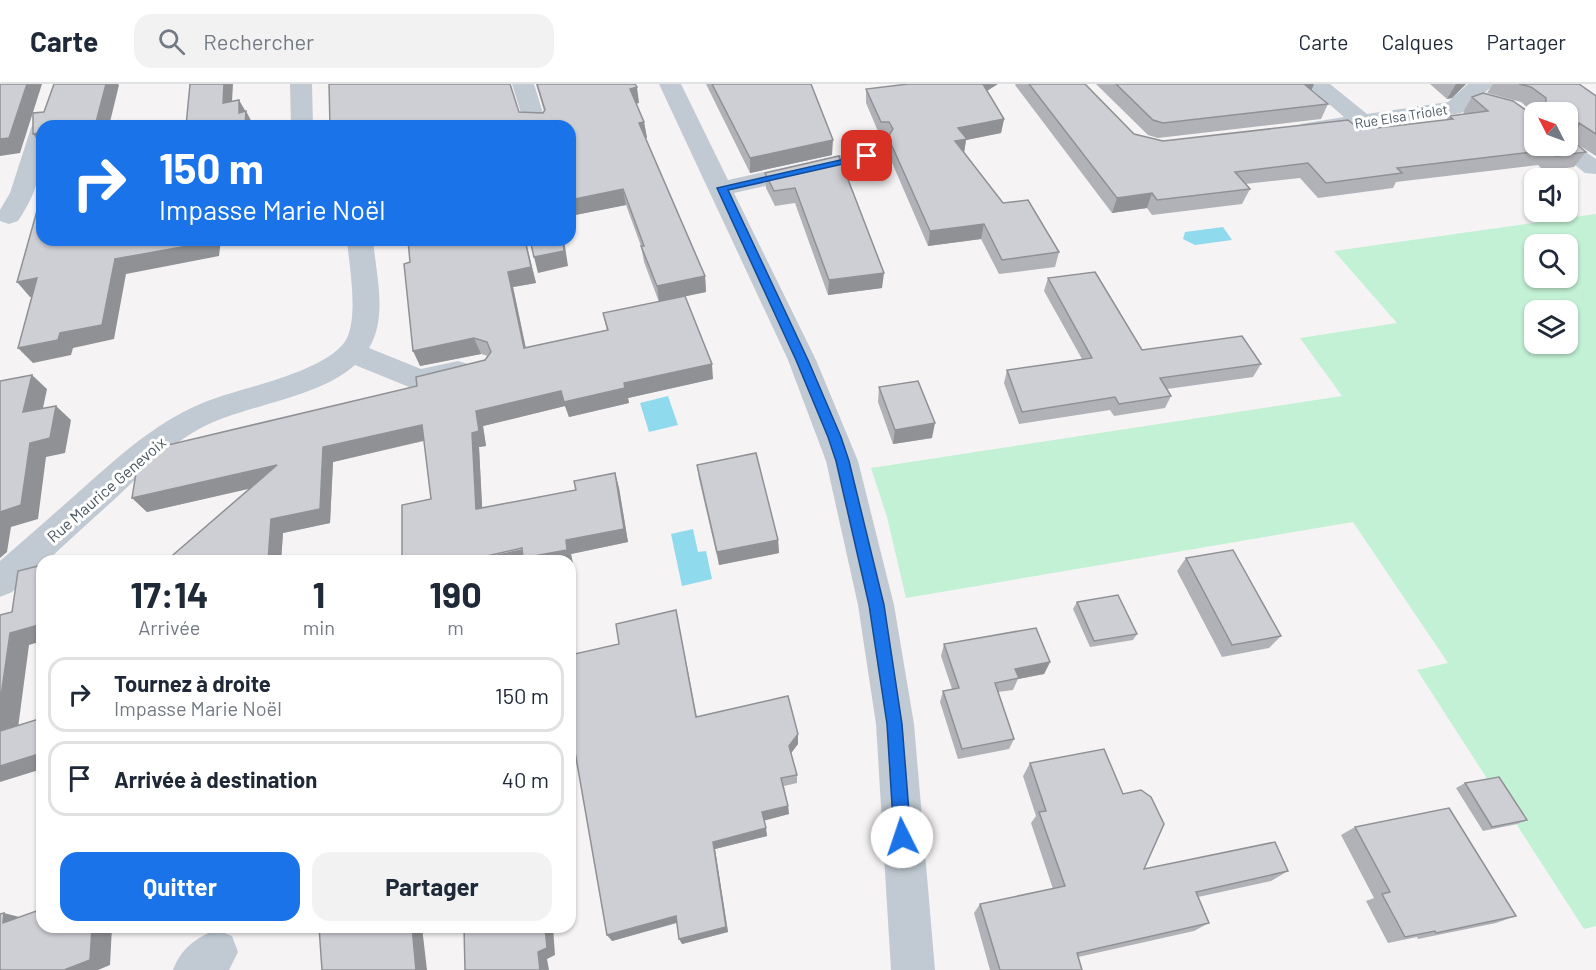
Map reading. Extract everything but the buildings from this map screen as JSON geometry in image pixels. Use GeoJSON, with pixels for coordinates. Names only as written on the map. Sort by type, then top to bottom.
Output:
{"type":"FeatureCollection","features":[{"type":"Feature","properties":{"kind":"street"},"geometry":{"type":"LineString","coordinates":[[301,84],[302,120]]}},
{"type":"Feature","properties":{"kind":"street"},"geometry":{"type":"LineString","coordinates":[[523,84],[534,120]]}},
{"type":"Feature","properties":{"kind":"street"},"geometry":{"type":"LineString","coordinates":[[670,84],[722,188],[802,360],[834,437],[845,472],[876,605],[895,724],[913,970]]}},
{"type":"Feature","properties":{"kind":"street"},"geometry":{"type":"LineString","coordinates":[[1317,84],[1362,121]]}},
{"type":"Feature","properties":{"kind":"street","name":"Rue Elsa Triolet"},"geometry":{"type":"LineString","coordinates":[[1293,131],[1453,108],[1481,94]]}},
{"type":"Feature","properties":{"kind":"street"},"geometry":{"type":"LineString","coordinates":[[722,188],[867,156],[879,144]]}},
{"type":"Feature","properties":{"kind":"street"},"geometry":{"type":"LineString","coordinates":[[9,216],[22,193],[36,147]]}},
{"type":"Feature","properties":{"kind":"street"},"geometry":{"type":"LineString","coordinates":[[1576,156],[1593,168]]}},
{"type":"Feature","properties":{"kind":"street"},"geometry":{"type":"LineString","coordinates":[[360,246],[365,322],[362,337],[352,352],[418,380],[481,366]]}},
{"type":"Feature","properties":{"kind":"street","name":"Rue Maurice Genevoix"},"geometry":{"type":"LineString","coordinates":[[0,582],[150,447],[188,422],[236,400],[310,377],[334,366],[352,352]]}},
{"type":"Feature","properties":{"kind":"green space"},"geometry":{"type":"Polygon","coordinates":[[[1596,214],[1596,926],[1584,929],[1417,670],[1448,663],[1353,522],[906,598],[887,517],[871,468],[1342,396],[1300,338],[1397,323],[1334,251],[1539,222],[1578,222],[1578,217],[1596,214]]]}},
{"type":"Feature","properties":{"kind":"water"},"geometry":{"type":"Polygon","coordinates":[[[1223,227],[1232,240],[1195,245],[1183,239],[1185,232],[1223,227]]]}},
{"type":"Feature","properties":{"kind":"water"},"geometry":{"type":"Polygon","coordinates":[[[668,396],[678,425],[649,432],[640,403],[668,396]]]}},
{"type":"Feature","properties":{"kind":"water"},"geometry":{"type":"Polygon","coordinates":[[[693,529],[698,552],[706,551],[712,579],[682,586],[671,534],[693,529]]]}},
{"type":"Feature","properties":{"kind":"route"},"geometry":{"type":"LineString","coordinates":[[867,156],[722,188],[802,360],[842,461],[876,605],[895,724],[902,837]]}}]}
